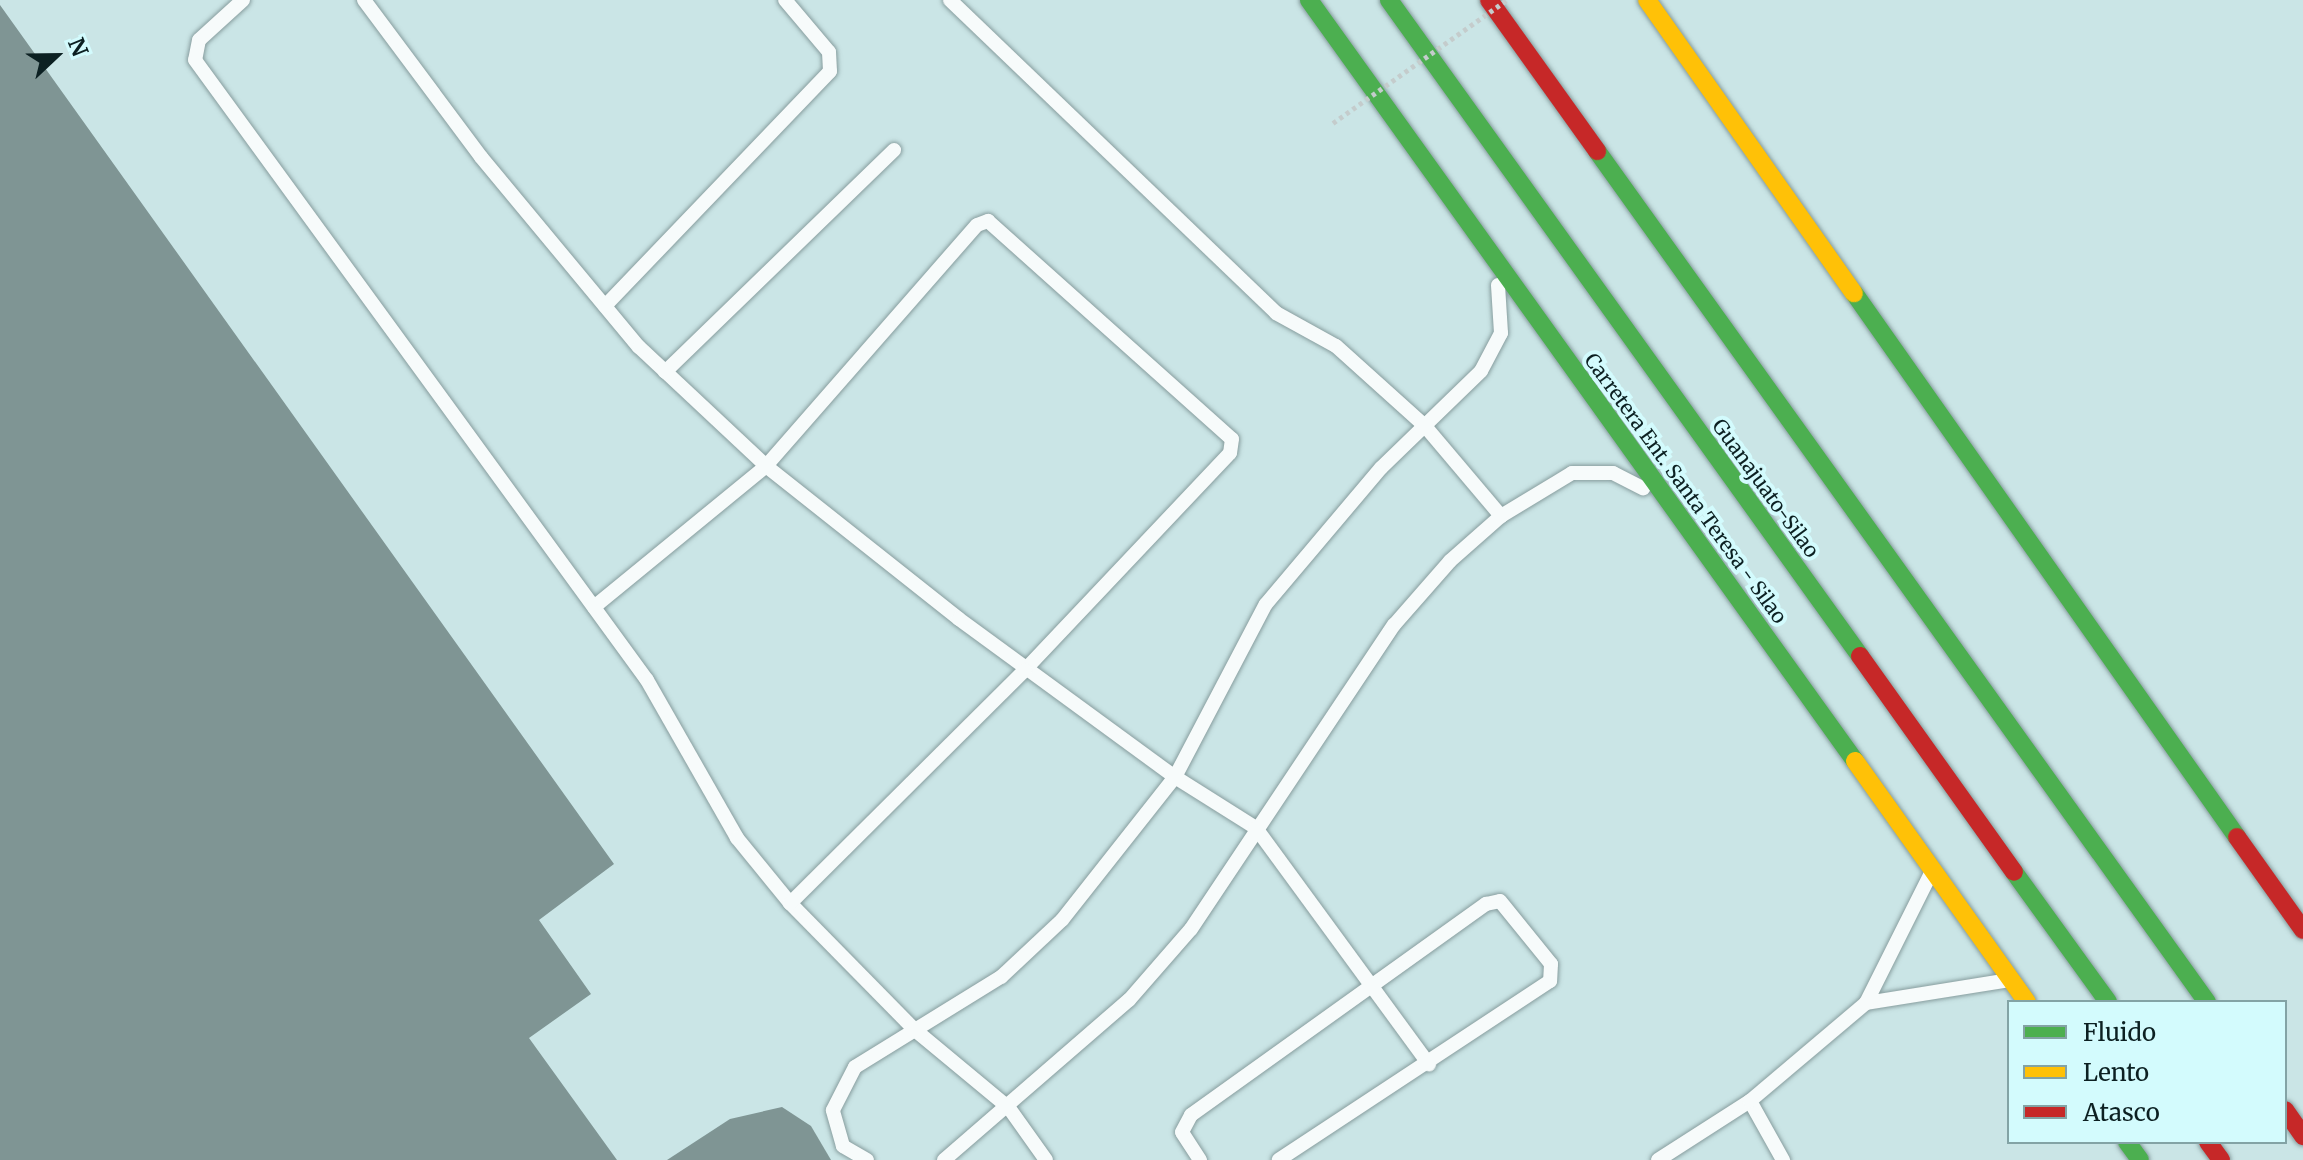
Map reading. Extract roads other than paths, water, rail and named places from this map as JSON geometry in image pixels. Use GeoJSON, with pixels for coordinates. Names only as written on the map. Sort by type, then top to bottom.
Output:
{"type":"FeatureCollection","features":[{"type":"Feature","properties":{"kind":"main road","name":"Carretera Ent. Santa Teresa - Silao"},"geometry":{"type":"LineString","coordinates":[[1309,0],[2026,1000]]}},
{"type":"Feature","properties":{"kind":"main road","name":"Guanajuato-Silao"},"geometry":{"type":"LineString","coordinates":[[1389,0],[2107,1000]]}},
{"type":"Feature","properties":{"kind":"main road"},"geometry":{"type":"LineString","coordinates":[[1489,0],[2206,1000]]}},
{"type":"Feature","properties":{"kind":"main road"},"geometry":{"type":"LineString","coordinates":[[1647,0],[2303,930]]}},
{"type":"Feature","properties":{"kind":"main road"},"geometry":{"type":"LineString","coordinates":[[2287,1113],[2303,1136]]}},
{"type":"Feature","properties":{"kind":"lane"},"geometry":{"type":"LineString","coordinates":[[243,0],[199,40],[195,60],[647,680],[737,838],[790,903],[915,1030],[1009,1108],[1046,1160]]}},
{"type":"Feature","properties":{"kind":"lane"},"geometry":{"type":"LineString","coordinates":[[605,306],[830,71],[829,52],[785,0]]}},
{"type":"Feature","properties":{"kind":"lane"},"geometry":{"type":"LineString","coordinates":[[950,0],[1276,313],[1336,346],[1425,426],[1501,516]]}},
{"type":"Feature","properties":{"kind":"lane"},"geometry":{"type":"LineString","coordinates":[[369,2],[472,146],[605,306],[665,372],[766,466],[1025,670],[1175,777],[1256,828],[1429,1064]]}},
{"type":"Feature","properties":{"kind":"lane"},"geometry":{"type":"LineString","coordinates":[[665,372],[894,150]]}},
{"type":"Feature","properties":{"kind":"lane"},"geometry":{"type":"LineString","coordinates":[[594,607],[766,466],[977,225],[988,221],[1232,439],[1230,453],[1025,670],[790,903]]}},
{"type":"Feature","properties":{"kind":"lane"},"geometry":{"type":"LineString","coordinates":[[867,1160],[843,1146],[833,1110],[855,1067],[1001,977],[1062,920],[1175,777],[1266,604],[1318,538],[1481,371],[1501,333],[1494,257]]}},
{"type":"Feature","properties":{"kind":"lane"},"geometry":{"type":"LineString","coordinates":[[944,1160],[1009,1108],[1149,977],[1191,929],[1394,625],[1450,561],[1501,516],[1572,473],[1613,473],[1669,501]]}},
{"type":"Feature","properties":{"kind":"lane"},"geometry":{"type":"LineString","coordinates":[[1658,1160],[1750,1101],[1866,1003],[1933,870]]}},
{"type":"Feature","properties":{"kind":"lane"},"geometry":{"type":"LineString","coordinates":[[1200,1160],[1182,1132],[1191,1115],[1486,904],[1500,901],[1551,964],[1550,981],[1429,1064],[1279,1160]]}},
{"type":"Feature","properties":{"kind":"lane"},"geometry":{"type":"LineString","coordinates":[[1866,1003],[2011,979]]}},
{"type":"Feature","properties":{"kind":"lane"},"geometry":{"type":"LineString","coordinates":[[1750,1101],[1783,1160]]}}]}
